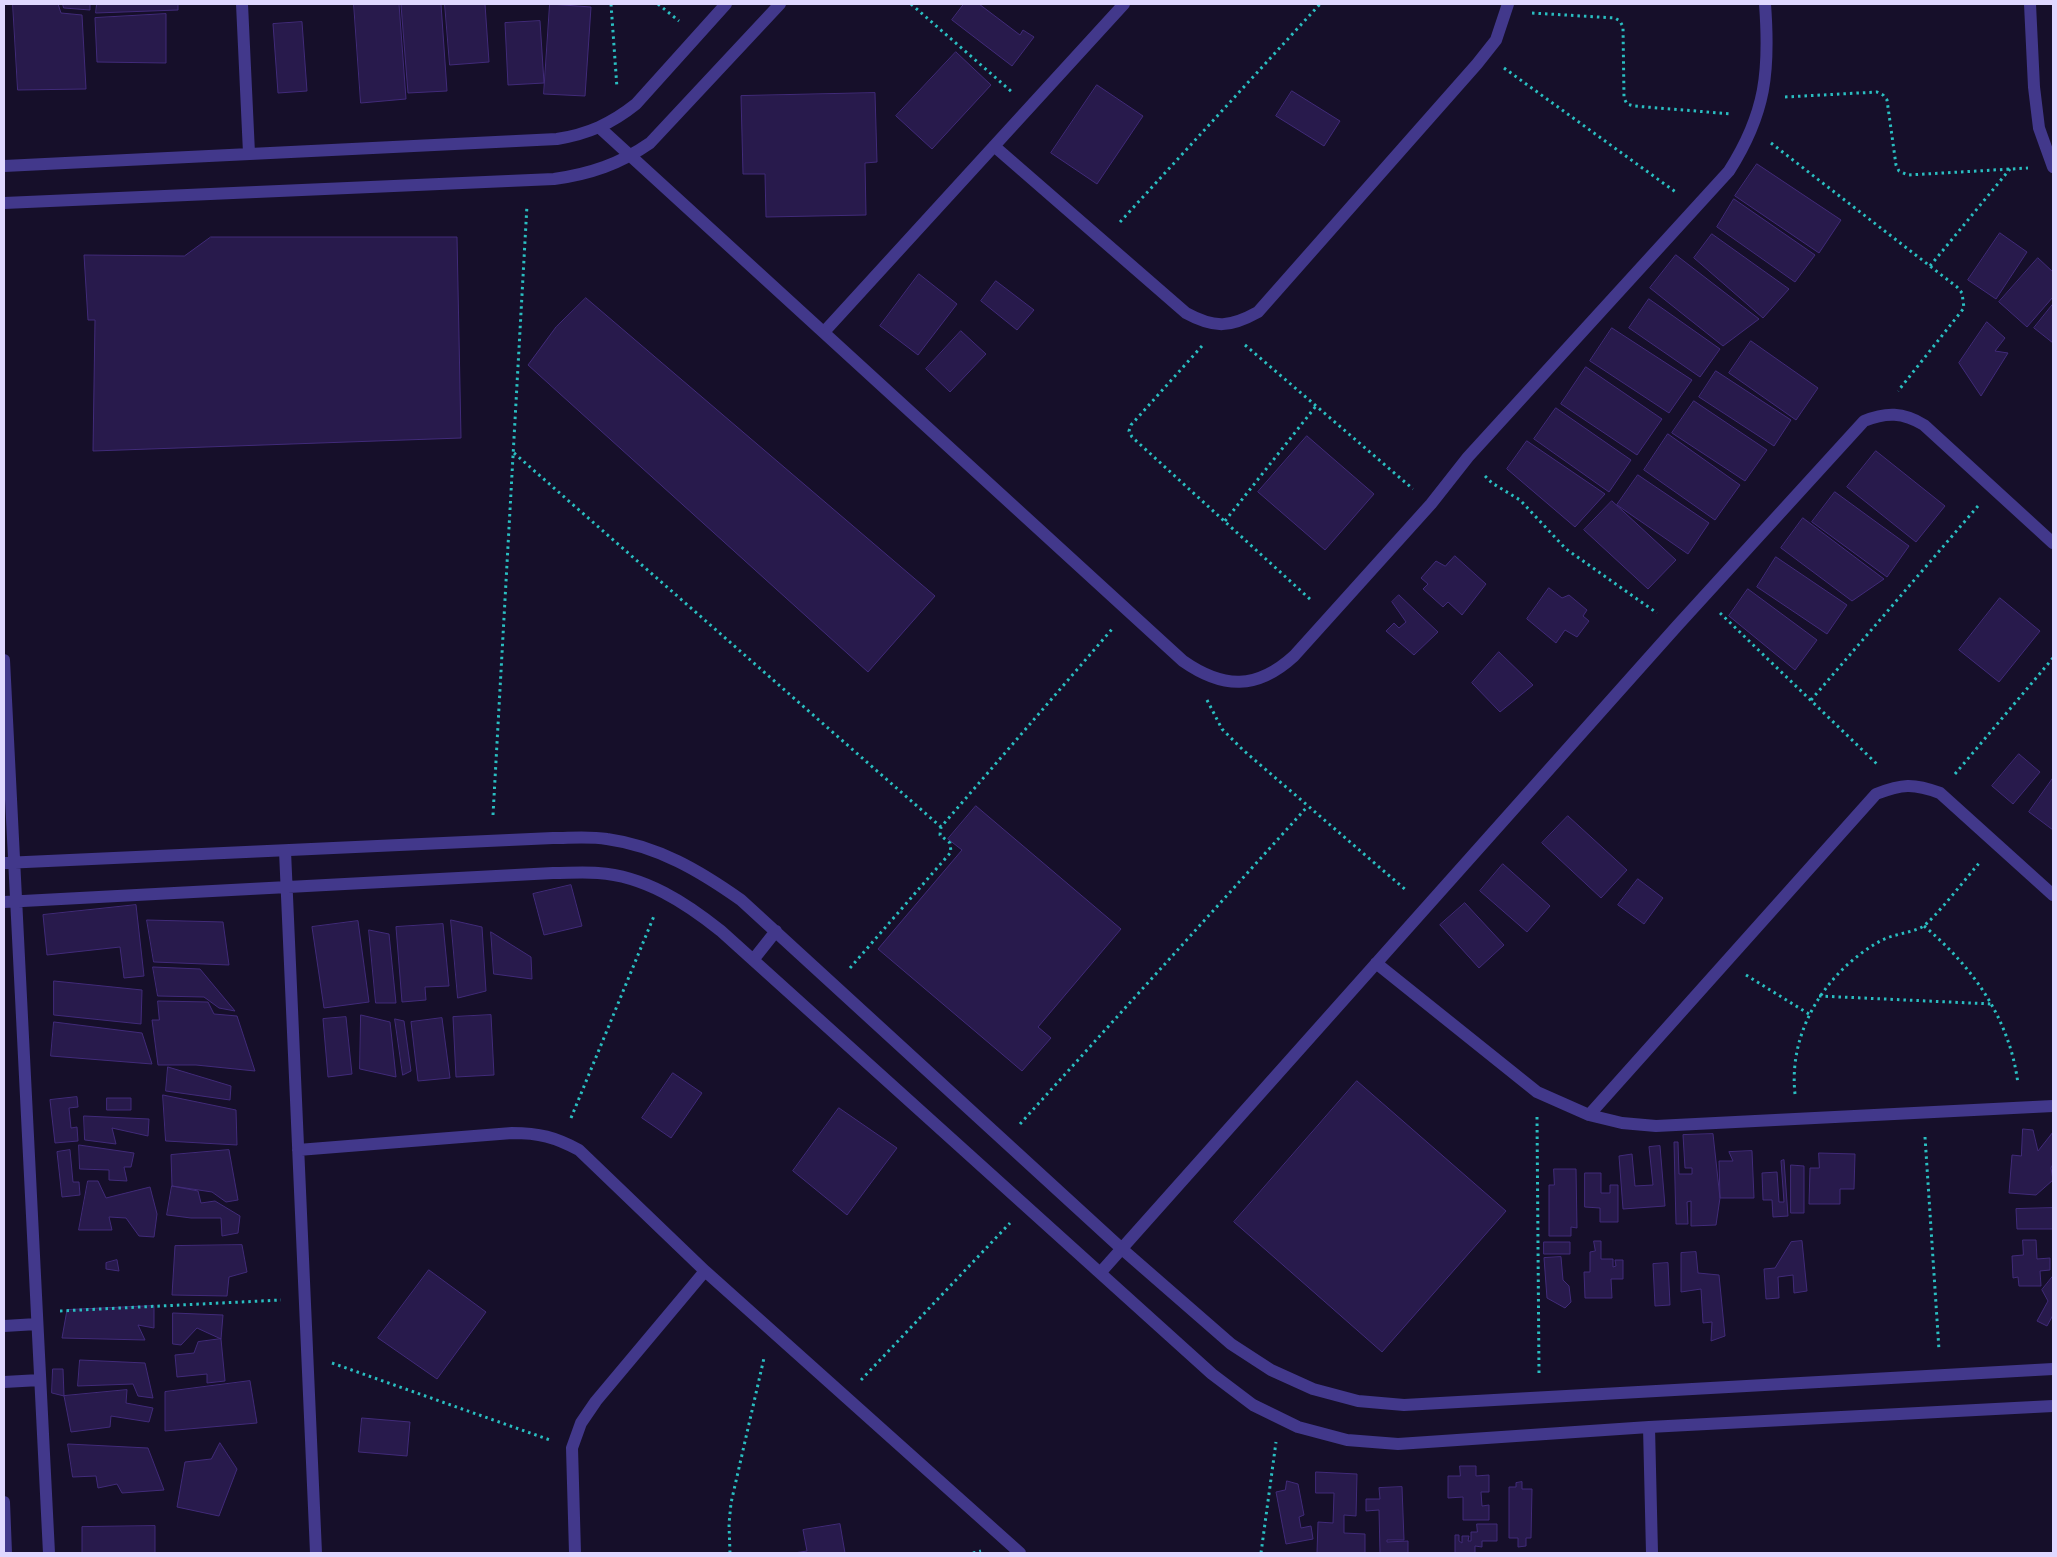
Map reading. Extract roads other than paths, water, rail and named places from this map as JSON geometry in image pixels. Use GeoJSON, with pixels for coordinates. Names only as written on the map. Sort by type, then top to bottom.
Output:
{"type":"FeatureCollection","features":[{"type":"Feature","properties":{"kind":"street"},"geometry":{"type":"LineString","coordinates":[[242,4],[249,153]]}},
{"type":"Feature","properties":{"kind":"street"},"geometry":{"type":"LineString","coordinates":[[4,166],[556,139],[579,136],[619,118],[636,104],[726,4]]}},
{"type":"Feature","properties":{"kind":"street"},"geometry":{"type":"LineString","coordinates":[[4,204],[581,176],[607,168],[631,156],[650,143],[780,4]]}},
{"type":"Feature","properties":{"kind":"street"},"geometry":{"type":"LineString","coordinates":[[824,332],[1124,4]]}},
{"type":"Feature","properties":{"kind":"street"},"geometry":{"type":"LineString","coordinates":[[600,128],[1183,661],[1200,673],[1226,681],[1240,682],[1260,679],[1279,670],[1431,504],[1468,457],[1698,208],[1729,171],[1753,128],[1762,98],[1767,68],[1766,4]]}},
{"type":"Feature","properties":{"kind":"street"},"geometry":{"type":"LineString","coordinates":[[2030,4],[2034,87],[2039,128],[2053,167]]}},
{"type":"Feature","properties":{"kind":"street"},"geometry":{"type":"LineString","coordinates":[[994,146],[1186,313],[1200,321],[1221,325],[1240,322],[1258,312],[1485,55],[1496,40],[1508,8]]}},
{"type":"Feature","properties":{"kind":"street"},"geometry":{"type":"LineString","coordinates":[[1100,1273],[1703,597],[1864,421],[1878,415],[1894,414],[1910,417],[1924,425],[2053,543]]}},
{"type":"Feature","properties":{"kind":"street"},"geometry":{"type":"LineString","coordinates":[[4,660],[10,901],[37,1318],[49,1553]]}},
{"type":"Feature","properties":{"kind":"street"},"geometry":{"type":"LineString","coordinates":[[1589,1115],[1876,794],[1899,786],[1920,786],[1940,793],[2053,895]]}},
{"type":"Feature","properties":{"kind":"street"},"geometry":{"type":"LineString","coordinates":[[9,863],[491,841],[606,838],[658,851],[705,875],[741,900],[1122,1249],[1231,1344],[1271,1370],[1313,1389],[1358,1401],[1404,1405],[2053,1369]]}},
{"type":"Feature","properties":{"kind":"street"},"geometry":{"type":"LineString","coordinates":[[285,851],[316,1553]]}},
{"type":"Feature","properties":{"kind":"street"},"geometry":{"type":"LineString","coordinates":[[10,901],[552,873],[600,873],[632,880],[664,892],[694,910],[753,960],[1212,1374],[1253,1405],[1298,1427],[1347,1440],[1398,1444],[1649,1427],[2053,1406]]}},
{"type":"Feature","properties":{"kind":"street"},"geometry":{"type":"LineString","coordinates":[[753,960],[776,931]]}},
{"type":"Feature","properties":{"kind":"street"},"geometry":{"type":"LineString","coordinates":[[1376,964],[1537,1092],[1589,1115],[1622,1123],[1656,1126],[2053,1106]]}},
{"type":"Feature","properties":{"kind":"street"},"geometry":{"type":"LineString","coordinates":[[298,1150],[512,1133],[537,1133],[561,1140],[579,1150],[705,1271],[1020,1553]]}},
{"type":"Feature","properties":{"kind":"street"},"geometry":{"type":"LineString","coordinates":[[576,1553],[572,1448],[581,1423],[596,1401],[705,1271]]}},
{"type":"Feature","properties":{"kind":"street"},"geometry":{"type":"LineString","coordinates":[[4,1326],[37,1318]]}},
{"type":"Feature","properties":{"kind":"street"},"geometry":{"type":"LineString","coordinates":[[4,1382],[40,1380]]}},
{"type":"Feature","properties":{"kind":"street"},"geometry":{"type":"LineString","coordinates":[[1649,1427],[1652,1553]]}},
{"type":"Feature","properties":{"kind":"street"},"geometry":{"type":"LineString","coordinates":[[4,1502],[6,1553]]}}]}
